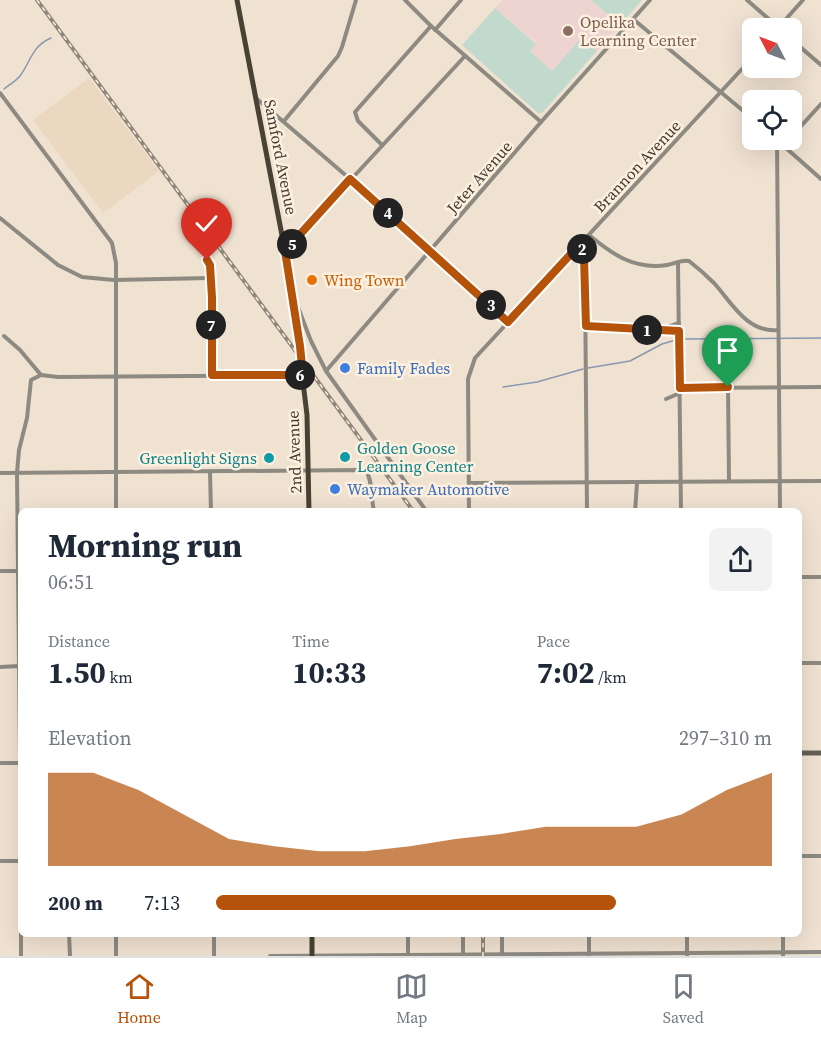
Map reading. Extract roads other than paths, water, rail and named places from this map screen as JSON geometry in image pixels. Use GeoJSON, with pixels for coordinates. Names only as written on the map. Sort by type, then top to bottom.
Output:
{"type":"FeatureCollection","features":[{"type":"Feature","properties":{"kind":"main road","name":"Samford Avenue"},"geometry":{"type":"LineString","coordinates":[[237,0],[285,251],[301,356]]}},
{"type":"Feature","properties":{"kind":"main road","name":"2nd Avenue"},"geometry":{"type":"LineString","coordinates":[[301,356],[307,415],[309,508]]}},
{"type":"Feature","properties":{"kind":"main road"},"geometry":{"type":"LineString","coordinates":[[312,937],[312,956]]}},
{"type":"Feature","properties":{"kind":"street"},"geometry":{"type":"LineString","coordinates":[[284,122],[338,56],[356,0]]}},
{"type":"Feature","properties":{"kind":"street"},"geometry":{"type":"LineString","coordinates":[[405,0],[433,28],[541,122]]}},
{"type":"Feature","properties":{"kind":"street"},"geometry":{"type":"LineString","coordinates":[[382,145],[358,121],[355,112],[368,94],[462,0]]}},
{"type":"Feature","properties":{"kind":"street","name":"Jeter Avenue"},"geometry":{"type":"LineString","coordinates":[[326,370],[650,0]]}},
{"type":"Feature","properties":{"kind":"street"},"geometry":{"type":"LineString","coordinates":[[747,0],[767,18]]}},
{"type":"Feature","properties":{"kind":"street"},"geometry":{"type":"LineString","coordinates":[[787,18],[803,0]]}},
{"type":"Feature","properties":{"kind":"street"},"geometry":{"type":"LineString","coordinates":[[633,19],[742,110]]}},
{"type":"Feature","properties":{"kind":"street"},"geometry":{"type":"LineString","coordinates":[[802,48],[821,64]]}},
{"type":"Feature","properties":{"kind":"street"},"geometry":{"type":"LineString","coordinates":[[285,251],[465,56]]}},
{"type":"Feature","properties":{"kind":"street","name":"Brannon Avenue"},"geometry":{"type":"LineString","coordinates":[[469,483],[468,373],[475,358],[742,69]]}},
{"type":"Feature","properties":{"kind":"street"},"geometry":{"type":"LineString","coordinates":[[0,93],[112,243],[115,258],[116,508]]}},
{"type":"Feature","properties":{"kind":"street"},"geometry":{"type":"LineString","coordinates":[[256,99],[350,179],[508,322]]}},
{"type":"Feature","properties":{"kind":"street"},"geometry":{"type":"LineString","coordinates":[[802,126],[821,104]]}},
{"type":"Feature","properties":{"kind":"street"},"geometry":{"type":"LineString","coordinates":[[777,150],[780,508]]}},
{"type":"Feature","properties":{"kind":"street"},"geometry":{"type":"LineString","coordinates":[[787,150],[821,179]]}},
{"type":"Feature","properties":{"kind":"street"},"geometry":{"type":"LineString","coordinates":[[0,219],[58,265],[72,273],[99,280],[210,278]]}},
{"type":"Feature","properties":{"kind":"street"},"geometry":{"type":"LineString","coordinates":[[589,235],[627,262],[664,266],[684,260],[698,268],[754,326],[764,330],[778,330]]}},
{"type":"Feature","properties":{"kind":"street"},"geometry":{"type":"LineString","coordinates":[[581,243],[584,257],[586,326],[587,508]]}},
{"type":"Feature","properties":{"kind":"street"},"geometry":{"type":"LineString","coordinates":[[207,260],[210,265],[212,298],[212,375]]}},
{"type":"Feature","properties":{"kind":"street"},"geometry":{"type":"LineString","coordinates":[[678,263],[681,508]]}},
{"type":"Feature","properties":{"kind":"street"},"geometry":{"type":"LineString","coordinates":[[292,291],[311,341],[326,370],[423,508]]}},
{"type":"Feature","properties":{"kind":"street"},"geometry":{"type":"LineString","coordinates":[[666,329],[679,323]]}},
{"type":"Feature","properties":{"kind":"street"},"geometry":{"type":"LineString","coordinates":[[586,326],[679,331]]}},
{"type":"Feature","properties":{"kind":"street"},"geometry":{"type":"LineString","coordinates":[[4,336],[20,350],[41,375]]}},
{"type":"Feature","properties":{"kind":"street"},"geometry":{"type":"LineString","coordinates":[[18,508],[19,450],[27,418],[29,385],[35,376],[302,374]]}},
{"type":"Feature","properties":{"kind":"street"},"geometry":{"type":"LineString","coordinates":[[728,387],[729,481]]}},
{"type":"Feature","properties":{"kind":"street"},"geometry":{"type":"LineString","coordinates":[[666,399],[680,391],[728,387],[821,387]]}},
{"type":"Feature","properties":{"kind":"street"},"geometry":{"type":"LineString","coordinates":[[0,473],[366,471],[370,477],[370,499],[373,508]]}},
{"type":"Feature","properties":{"kind":"street"},"geometry":{"type":"LineString","coordinates":[[210,472],[211,508]]}},
{"type":"Feature","properties":{"kind":"street"},"geometry":{"type":"LineString","coordinates":[[470,508],[469,483],[821,481]]}},
{"type":"Feature","properties":{"kind":"street"},"geometry":{"type":"LineString","coordinates":[[635,508],[638,483]]}},
{"type":"Feature","properties":{"kind":"street"},"geometry":{"type":"LineString","coordinates":[[0,571],[18,571]]}},
{"type":"Feature","properties":{"kind":"street"},"geometry":{"type":"LineString","coordinates":[[802,577],[821,577]]}},
{"type":"Feature","properties":{"kind":"street"},"geometry":{"type":"LineString","coordinates":[[802,663],[821,663]]}},
{"type":"Feature","properties":{"kind":"street"},"geometry":{"type":"LineString","coordinates":[[0,667],[18,666]]}},
{"type":"Feature","properties":{"kind":"street"},"geometry":{"type":"LineString","coordinates":[[802,753],[821,753]]}},
{"type":"Feature","properties":{"kind":"street"},"geometry":{"type":"LineString","coordinates":[[0,763],[18,763]]}},
{"type":"Feature","properties":{"kind":"street"},"geometry":{"type":"LineString","coordinates":[[802,856],[821,856]]}},
{"type":"Feature","properties":{"kind":"street"},"geometry":{"type":"LineString","coordinates":[[0,861],[18,861]]}},
{"type":"Feature","properties":{"kind":"street"},"geometry":{"type":"LineString","coordinates":[[21,937],[21,956]]}},
{"type":"Feature","properties":{"kind":"street"},"geometry":{"type":"LineString","coordinates":[[69,937],[70,956]]}},
{"type":"Feature","properties":{"kind":"street"},"geometry":{"type":"LineString","coordinates":[[116,937],[116,956]]}},
{"type":"Feature","properties":{"kind":"street"},"geometry":{"type":"LineString","coordinates":[[214,937],[214,956]]}},
{"type":"Feature","properties":{"kind":"street"},"geometry":{"type":"LineString","coordinates":[[408,937],[408,955]]}},
{"type":"Feature","properties":{"kind":"street"},"geometry":{"type":"LineString","coordinates":[[463,937],[463,955]]}},
{"type":"Feature","properties":{"kind":"street"},"geometry":{"type":"LineString","coordinates":[[502,937],[502,955]]}},
{"type":"Feature","properties":{"kind":"street"},"geometry":{"type":"LineString","coordinates":[[589,937],[589,955]]}},
{"type":"Feature","properties":{"kind":"street"},"geometry":{"type":"LineString","coordinates":[[687,937],[687,954]]}},
{"type":"Feature","properties":{"kind":"street"},"geometry":{"type":"LineString","coordinates":[[783,937],[783,954]]}},
{"type":"Feature","properties":{"kind":"street"},"geometry":{"type":"LineString","coordinates":[[270,956],[821,952]]}},
{"type":"Feature","properties":{"kind":"waterway"},"geometry":{"type":"LineString","coordinates":[[4,89],[20,76],[32,54],[40,45],[51,38]]}},
{"type":"Feature","properties":{"kind":"waterway"},"geometry":{"type":"LineString","coordinates":[[681,339],[821,338]]}},
{"type":"Feature","properties":{"kind":"waterway"},"geometry":{"type":"LineString","coordinates":[[588,368],[630,361],[662,344],[676,340]]}},
{"type":"Feature","properties":{"kind":"waterway"},"geometry":{"type":"LineString","coordinates":[[503,387],[537,382],[583,369]]}},
{"type":"Feature","properties":{"kind":"railway"},"geometry":{"type":"LineString","coordinates":[[37,0],[411,508]]}},
{"type":"Feature","properties":{"kind":"railway"},"geometry":{"type":"LineString","coordinates":[[483,937],[483,956]]}},
{"type":"Feature","properties":{"kind":"place","name":"Opelika Learning Center"},"geometry":{"type":"Point","coordinates":[568,31]}},
{"type":"Feature","properties":{"kind":"place","name":"Wing Town"},"geometry":{"type":"Point","coordinates":[312,280]}},
{"type":"Feature","properties":{"kind":"place","name":"Family Fades"},"geometry":{"type":"Point","coordinates":[345,368]}},
{"type":"Feature","properties":{"kind":"place","name":"Golden Goose Learning Center"},"geometry":{"type":"Point","coordinates":[345,457]}},
{"type":"Feature","properties":{"kind":"place","name":"Greenlight Signs"},"geometry":{"type":"Point","coordinates":[269,458]}},
{"type":"Feature","properties":{"kind":"place","name":"Waymaker Automotive"},"geometry":{"type":"Point","coordinates":[335,489]}}]}
